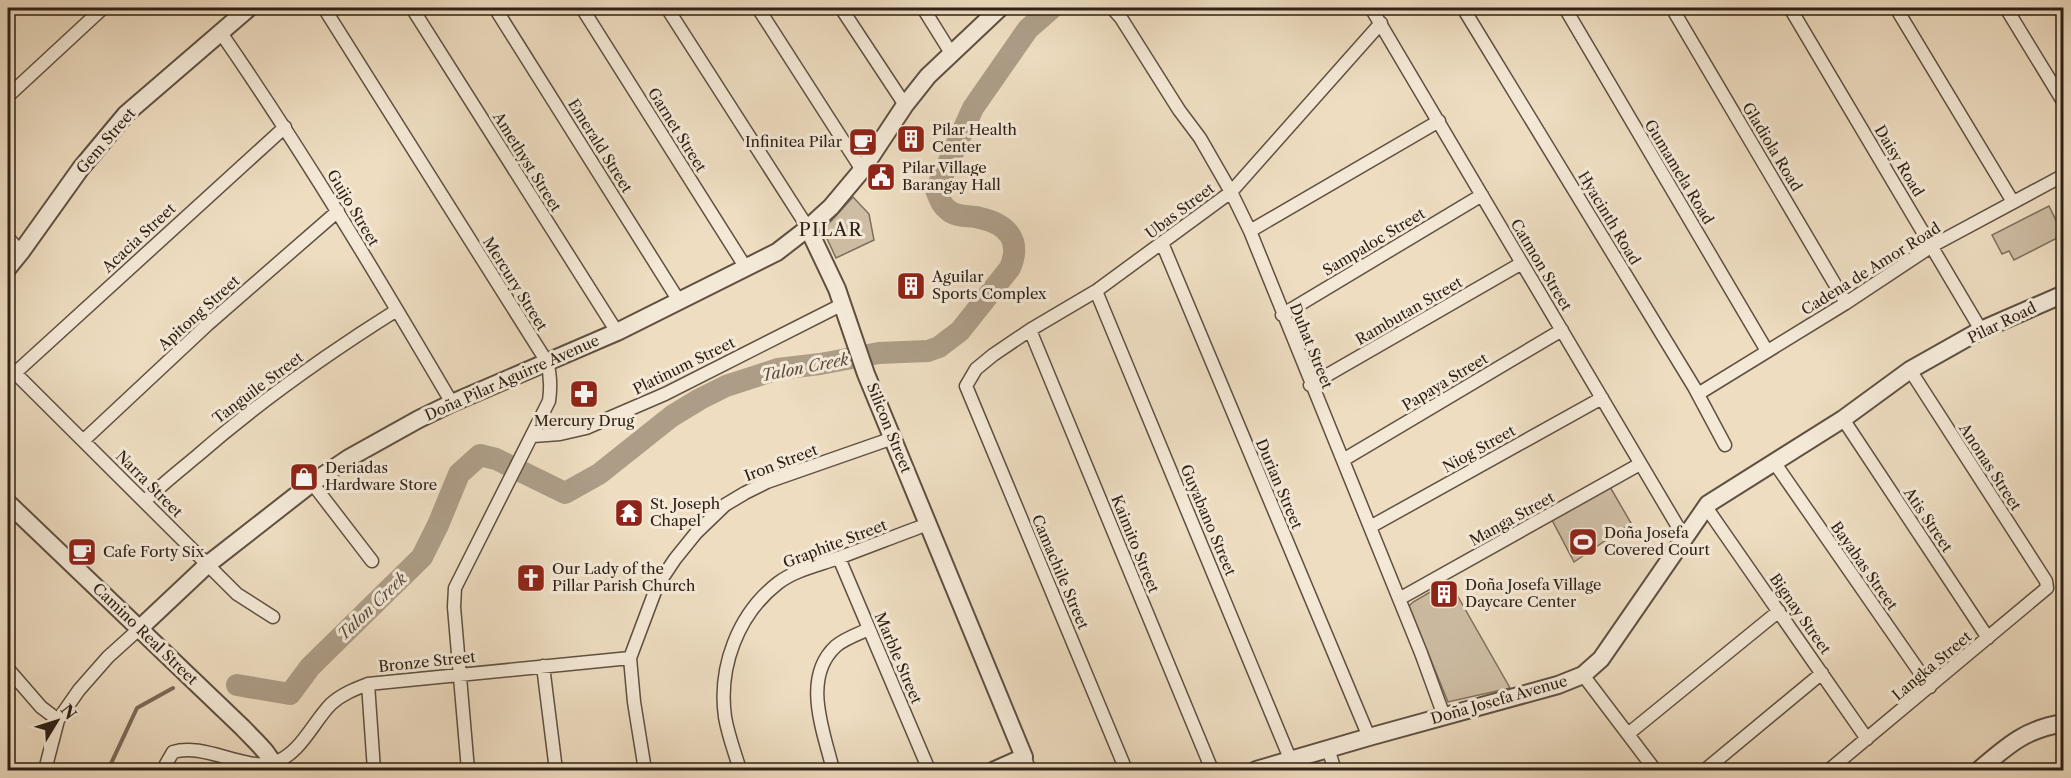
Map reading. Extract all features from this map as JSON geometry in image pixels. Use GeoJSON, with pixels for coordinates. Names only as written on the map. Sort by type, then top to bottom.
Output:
{"type":"FeatureCollection","features":[{"type":"Feature","properties":{"kind":"street"},"geometry":{"type":"LineString","coordinates":[[8,96],[103,8]]}},
{"type":"Feature","properties":{"kind":"street","name":"Gem Street"},"geometry":{"type":"LineString","coordinates":[[8,268],[81,168],[126,114],[249,8]]}},
{"type":"Feature","properties":{"kind":"street","name":"Mercury Street"},"geometry":{"type":"LineString","coordinates":[[324,8],[547,362],[551,386],[549,401],[455,588],[454,607],[468,771]]}},
{"type":"Feature","properties":{"kind":"street","name":"Amethyst Street"},"geometry":{"type":"LineString","coordinates":[[412,8],[617,332]]}},
{"type":"Feature","properties":{"kind":"street","name":"Emerald Street"},"geometry":{"type":"LineString","coordinates":[[495,8],[679,301]]}},
{"type":"Feature","properties":{"kind":"street","name":"Garnet Street"},"geometry":{"type":"LineString","coordinates":[[582,8],[746,268]]}},
{"type":"Feature","properties":{"kind":"street","name":"Silicon Street"},"geometry":{"type":"LineString","coordinates":[[667,8],[808,228],[826,262],[864,366],[1027,764]]}},
{"type":"Feature","properties":{"kind":"street"},"geometry":{"type":"LineString","coordinates":[[758,8],[862,170]]}},
{"type":"Feature","properties":{"kind":"street"},"geometry":{"type":"LineString","coordinates":[[842,8],[905,105]]}},
{"type":"Feature","properties":{"kind":"street"},"geometry":{"type":"LineString","coordinates":[[923,8],[951,53]]}},
{"type":"Feature","properties":{"kind":"street","name":"Doña Pilar Aguirre Avenue"},"geometry":{"type":"LineString","coordinates":[[45,771],[58,720],[79,690],[108,657],[207,565],[312,483],[384,438],[453,403],[617,332],[777,252],[831,207],[862,170],[905,105],[928,76],[1000,8]]}},
{"type":"Feature","properties":{"kind":"street","name":"Catmon Street"},"geometry":{"type":"LineString","coordinates":[[1371,8],[1684,537]]}},
{"type":"Feature","properties":{"kind":"street","name":"Hyacinth Road"},"geometry":{"type":"LineString","coordinates":[[1463,8],[1698,394],[1725,445]]}},
{"type":"Feature","properties":{"kind":"street","name":"Gumamela Road"},"geometry":{"type":"LineString","coordinates":[[1565,8],[1767,351]]}},
{"type":"Feature","properties":{"kind":"street","name":"Gladiola Road"},"geometry":{"type":"LineString","coordinates":[[1672,8],[1846,303]]}},
{"type":"Feature","properties":{"kind":"street","name":"Daisy Road"},"geometry":{"type":"LineString","coordinates":[[1791,8],[1981,330]]}},
{"type":"Feature","properties":{"kind":"street"},"geometry":{"type":"LineString","coordinates":[[1896,8],[2013,202]]}},
{"type":"Feature","properties":{"kind":"street"},"geometry":{"type":"LineString","coordinates":[[2006,8],[2064,102]]}},
{"type":"Feature","properties":{"kind":"street","name":"Duhat Street"},"geometry":{"type":"LineString","coordinates":[[1115,11],[1179,110],[1200,138],[1250,231],[1444,716]]}},
{"type":"Feature","properties":{"kind":"street","name":"Ubas Street"},"geometry":{"type":"LineString","coordinates":[[966,386],[976,369],[1029,330],[1096,291],[1231,192],[1381,23]]}},
{"type":"Feature","properties":{"kind":"street","name":"Guijo Street"},"geometry":{"type":"LineString","coordinates":[[221,33],[285,127],[338,211],[453,403]]}},
{"type":"Feature","properties":{"kind":"street"},"geometry":{"type":"LineString","coordinates":[[1250,231],[1439,121]]}},
{"type":"Feature","properties":{"kind":"street","name":"Acacia Street"},"geometry":{"type":"LineString","coordinates":[[11,370],[285,127]]}},
{"type":"Feature","properties":{"kind":"street","name":"Cadena de Amor Road"},"geometry":{"type":"LineString","coordinates":[[1698,394],[1846,303],[1932,246],[2064,175]]}},
{"type":"Feature","properties":{"kind":"street","name":"Sampaloc Street"},"geometry":{"type":"LineString","coordinates":[[1282,315],[1482,195]]}},
{"type":"Feature","properties":{"kind":"street","name":"Apitong Street"},"geometry":{"type":"LineString","coordinates":[[84,440],[207,325],[338,211]]}},
{"type":"Feature","properties":{"kind":"street"},"geometry":{"type":"LineString","coordinates":[[8,238],[21,252]]}},
{"type":"Feature","properties":{"kind":"street","name":"Durian Street"},"geometry":{"type":"LineString","coordinates":[[1162,243],[1369,737]]}},
{"type":"Feature","properties":{"kind":"street","name":"Rambutan Street"},"geometry":{"type":"LineString","coordinates":[[1310,385],[1522,263]]}},
{"type":"Feature","properties":{"kind":"street","name":"Guyabano Street"},"geometry":{"type":"LineString","coordinates":[[1096,291],[1291,760]]}},
{"type":"Feature","properties":{"kind":"street","name":"Pilar Road"},"geometry":{"type":"LineString","coordinates":[[1941,354],[1981,330],[2064,294]]}},
{"type":"Feature","properties":{"kind":"street","name":"Platinum Street"},"geometry":{"type":"LineString","coordinates":[[533,436],[560,434],[586,428],[665,394],[843,304]]}},
{"type":"Feature","properties":{"kind":"street","name":"Tanguile Street"},"geometry":{"type":"LineString","coordinates":[[145,501],[235,423],[289,382],[344,343],[398,310]]}},
{"type":"Feature","properties":{"kind":"street","name":"Kaimito Street"},"geometry":{"type":"LineString","coordinates":[[1029,330],[1212,771]]}},
{"type":"Feature","properties":{"kind":"street","name":"Papaya Street"},"geometry":{"type":"LineString","coordinates":[[1343,460],[1562,330]]}},
{"type":"Feature","properties":{"kind":"street","name":"Doña Josefa Avenue"},"geometry":{"type":"LineString","coordinates":[[1256,771],[1558,685],[1583,675],[1601,659],[1708,504],[1843,419],[1910,370],[1941,354]]}},
{"type":"Feature","properties":{"kind":"street","name":"Narra Street"},"geometry":{"type":"LineString","coordinates":[[11,370],[237,594],[273,617]]}},
{"type":"Feature","properties":{"kind":"street","name":"Anonas Street"},"geometry":{"type":"LineString","coordinates":[[1910,370],[2046,581]]}},
{"type":"Feature","properties":{"kind":"street","name":"Camachile Street"},"geometry":{"type":"LineString","coordinates":[[966,386],[1126,771]]}},
{"type":"Feature","properties":{"kind":"street","name":"Niog Street"},"geometry":{"type":"LineString","coordinates":[[1370,527],[1602,398]]}},
{"type":"Feature","properties":{"kind":"street","name":"Atis Street"},"geometry":{"type":"LineString","coordinates":[[1843,419],[1988,638]]}},
{"type":"Feature","properties":{"kind":"street","name":"Iron Street"},"geometry":{"type":"LineString","coordinates":[[645,771],[630,658],[657,586],[675,559],[696,533],[725,505],[767,482],[893,438]]}},
{"type":"Feature","properties":{"kind":"street","name":"Bayabas Street"},"geometry":{"type":"LineString","coordinates":[[1774,462],[1930,687]]}},
{"type":"Feature","properties":{"kind":"street","name":"Manga Street"},"geometry":{"type":"LineString","coordinates":[[1399,599],[1641,464]]}},
{"type":"Feature","properties":{"kind":"street"},"geometry":{"type":"LineString","coordinates":[[312,483],[372,561]]}},
{"type":"Feature","properties":{"kind":"street","name":"Camino Real Street"},"geometry":{"type":"LineString","coordinates":[[8,502],[243,728],[275,767]]}},
{"type":"Feature","properties":{"kind":"street","name":"Bignay Street"},"geometry":{"type":"LineString","coordinates":[[1706,507],[1868,739]]}},
{"type":"Feature","properties":{"kind":"street","name":"Graphite Street"},"geometry":{"type":"LineString","coordinates":[[740,771],[725,717],[723,687],[728,655],[741,627],[760,599],[780,582],[801,571],[928,524]]}},
{"type":"Feature","properties":{"kind":"street","name":"Marble Street"},"geometry":{"type":"LineString","coordinates":[[839,558],[929,771]]}},
{"type":"Feature","properties":{"kind":"street","name":"Langka Street"},"geometry":{"type":"LineString","coordinates":[[1829,771],[2046,591],[2048,586],[2046,581]]}},
{"type":"Feature","properties":{"kind":"street"},"geometry":{"type":"LineString","coordinates":[[1628,734],[1779,611]]}},
{"type":"Feature","properties":{"kind":"street"},"geometry":{"type":"LineString","coordinates":[[833,771],[819,712],[817,689],[819,672],[827,656],[838,645],[869,629]]}},
{"type":"Feature","properties":{"kind":"street","name":"Bronze Street"},"geometry":{"type":"LineString","coordinates":[[275,767],[296,747],[333,702],[348,692],[368,684],[460,673],[630,658]]}},
{"type":"Feature","properties":{"kind":"street"},"geometry":{"type":"LineString","coordinates":[[543,666],[556,771]]}},
{"type":"Feature","properties":{"kind":"street"},"geometry":{"type":"LineString","coordinates":[[8,669],[41,707],[58,720]]}},
{"type":"Feature","properties":{"kind":"street"},"geometry":{"type":"LineString","coordinates":[[1705,771],[1822,673]]}},
{"type":"Feature","properties":{"kind":"street"},"geometry":{"type":"LineString","coordinates":[[1583,675],[1655,771]]}},
{"type":"Feature","properties":{"kind":"street"},"geometry":{"type":"LineString","coordinates":[[368,684],[374,771]]}},
{"type":"Feature","properties":{"kind":"street"},"geometry":{"type":"LineString","coordinates":[[1978,771],[2025,735],[2042,726],[2064,723]]}},
{"type":"Feature","properties":{"kind":"street"},"geometry":{"type":"LineString","coordinates":[[167,771],[166,764],[173,752],[184,748],[275,767]]}},
{"type":"Feature","properties":{"kind":"street"},"geometry":{"type":"LineString","coordinates":[[1328,749],[1335,771]]}},
{"type":"Feature","properties":{"kind":"street"},"geometry":{"type":"LineString","coordinates":[[995,771],[1027,764]]}},
{"type":"Feature","properties":{"kind":"shaded area"},"geometry":{"type":"Polygon","coordinates":[[[853,197],[869,214],[874,240],[836,258],[823,230],[853,197]]]}},
{"type":"Feature","properties":{"kind":"shaded area"},"geometry":{"type":"Polygon","coordinates":[[[2049,206],[2063,235],[2014,260],[2009,251],[2002,254],[1992,235],[2049,206]]]}},
{"type":"Feature","properties":{"kind":"shaded area","name":"Doña Josefa Covered Court"},"geometry":{"type":"Polygon","coordinates":[[[1610,487],[1631,523],[1574,562],[1552,520],[1610,487]]]}},
{"type":"Feature","properties":{"kind":"shaded area"},"geometry":{"type":"Polygon","coordinates":[[[1449,581],[1510,688],[1448,702],[1409,606],[1449,581]]]}},
{"type":"Feature","properties":{"kind":"waterway","name":"Talon Creek"},"geometry":{"type":"LineString","coordinates":[[237,685],[290,694],[310,667],[422,557],[459,474],[480,455],[496,459],[565,493],[599,474],[672,416],[726,386],[778,369],[879,353],[928,351],[939,347],[960,331],[1010,268],[1013,258],[1013,241],[1005,229],[998,224],[951,213],[942,203],[936,190],[973,108],[1028,29],[1052,8]]}},
{"type":"Feature","properties":{"kind":"waterway","name":"Talon Creek"},"geometry":{"type":"LineString","coordinates":[[108,770],[137,708],[173,688]]}},
{"type":"Feature","properties":{"kind":"place","name":"Pilar Health Center"},"geometry":{"type":"Point","coordinates":[911,139]}},
{"type":"Feature","properties":{"kind":"place","name":"Infinitea Pilar"},"geometry":{"type":"Point","coordinates":[863,142]}},
{"type":"Feature","properties":{"kind":"place","name":"Pilar Village Barangay Hall"},"geometry":{"type":"Point","coordinates":[881,177]}},
{"type":"Feature","properties":{"kind":"place","name":"Aguilar Sports Complex"},"geometry":{"type":"Point","coordinates":[911,286]}},
{"type":"Feature","properties":{"kind":"place","name":"Mercury Drug"},"geometry":{"type":"Point","coordinates":[584,394]}},
{"type":"Feature","properties":{"kind":"place","name":"Deriadas Hardware Store"},"geometry":{"type":"Point","coordinates":[304,477]}},
{"type":"Feature","properties":{"kind":"place","name":"St. Joseph Chapel"},"geometry":{"type":"Point","coordinates":[629,513]}},
{"type":"Feature","properties":{"kind":"place","name":"Doña Josefa Covered Court"},"geometry":{"type":"Point","coordinates":[1583,542]}},
{"type":"Feature","properties":{"kind":"place","name":"Cafe Forty Six"},"geometry":{"type":"Point","coordinates":[82,552]}},
{"type":"Feature","properties":{"kind":"place","name":"Our Lady of the Pillar Parish Church"},"geometry":{"type":"Point","coordinates":[531,578]}},
{"type":"Feature","properties":{"kind":"place","name":"Doña Josefa Village Daycare Center"},"geometry":{"type":"Point","coordinates":[1444,594]}},
{"type":"Feature","properties":{"kind":"district","name":"PILAR"},"geometry":{"type":"Point","coordinates":[831,230]}}]}
